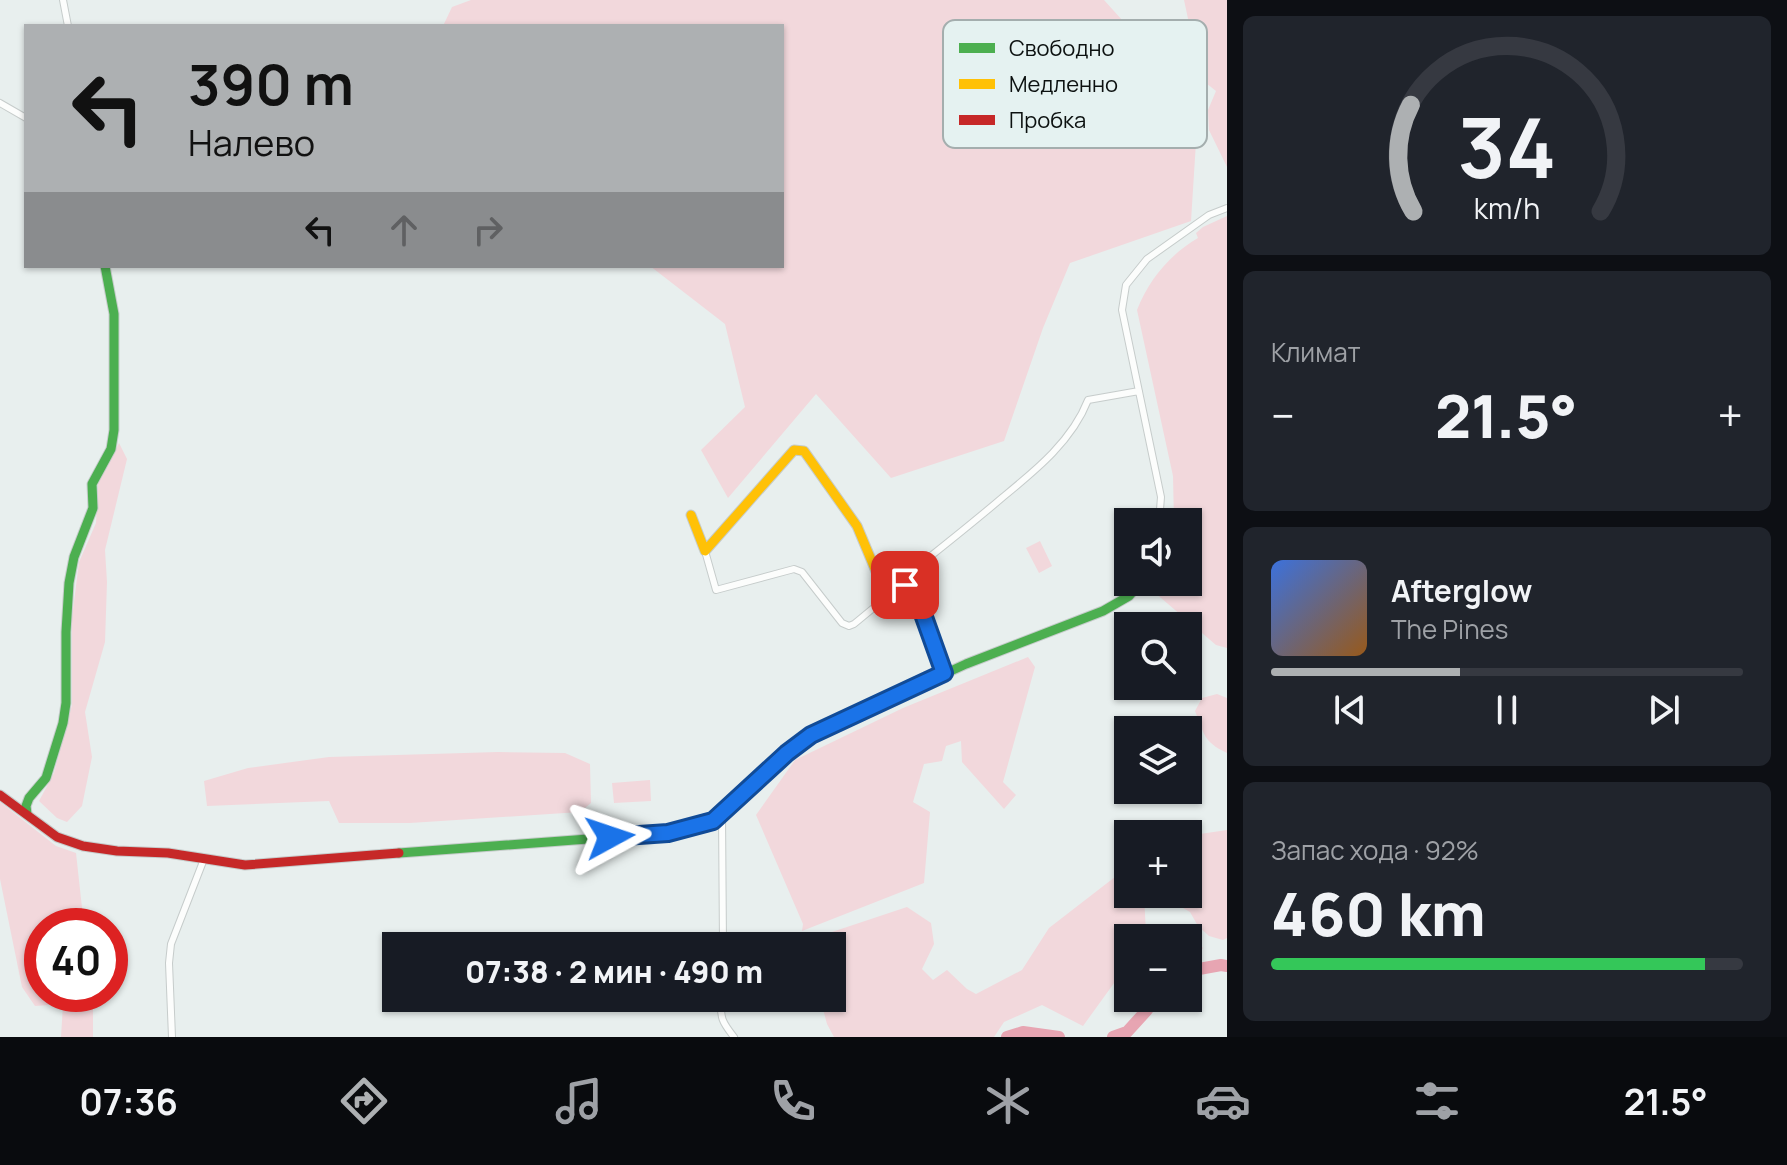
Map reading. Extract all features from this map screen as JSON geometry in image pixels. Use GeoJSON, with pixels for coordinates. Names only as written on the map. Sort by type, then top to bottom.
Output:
{"type":"FeatureCollection","features":[{"type":"Feature","properties":{"kind":"street"},"geometry":{"type":"LineString","coordinates":[[63,0],[68,24]]}},
{"type":"Feature","properties":{"kind":"street"},"geometry":{"type":"LineString","coordinates":[[0,103],[24,117]]}},
{"type":"Feature","properties":{"kind":"street"},"geometry":{"type":"LineString","coordinates":[[1160,508],[1161,497],[1122,310],[1126,285],[1147,259],[1209,215],[1227,208]]}},
{"type":"Feature","properties":{"kind":"street"},"geometry":{"type":"LineString","coordinates":[[27,814],[29,798],[46,778],[63,723],[69,583],[74,557],[93,508],[92,484],[111,449],[114,430],[114,314],[105,268]]}},
{"type":"Feature","properties":{"kind":"street"},"geometry":{"type":"LineString","coordinates":[[917,567],[1044,461],[1062,443],[1083,413],[1088,400],[1139,391]]}},
{"type":"Feature","properties":{"kind":"street"},"geometry":{"type":"LineString","coordinates":[[705,551],[794,450],[804,451],[857,526],[883,588],[889,595]]}},
{"type":"Feature","properties":{"kind":"street"},"geometry":{"type":"LineString","coordinates":[[691,515],[716,590],[794,569],[802,572],[842,623],[849,626],[905,585],[914,589],[944,673]]}},
{"type":"Feature","properties":{"kind":"street"},"geometry":{"type":"LineString","coordinates":[[0,795],[57,837],[83,846],[168,853],[245,865],[668,833],[713,821],[811,735],[944,673],[1103,611],[1129,596]]}},
{"type":"Feature","properties":{"kind":"street"},"geometry":{"type":"LineString","coordinates":[[722,813],[723,932]]}},
{"type":"Feature","properties":{"kind":"street"},"geometry":{"type":"LineString","coordinates":[[172,1037],[171,944],[204,859]]}},
{"type":"Feature","properties":{"kind":"street"},"geometry":{"type":"LineString","coordinates":[[720,1012],[723,1023],[734,1037]]}},
{"type":"Feature","properties":{"kind":"shaded area"},"geometry":{"type":"Polygon","coordinates":[[[471,0],[1104,0],[1122,20],[943,20],[943,148],[1196,148],[1191,221],[1070,263],[1043,328],[1004,441],[891,478],[816,394],[728,498],[701,450],[745,407],[725,324],[653,268],[784,268],[784,24],[444,24],[452,7],[471,0]]]}},
{"type":"Feature","properties":{"kind":"shaded area"},"geometry":{"type":"Polygon","coordinates":[[[1184,0],[1227,0],[1227,167],[1209,130],[1208,110],[1216,91],[1207,84],[1207,20],[1188,20],[1184,0]]]}},
{"type":"Feature","properties":{"kind":"shaded area"},"geometry":{"type":"Polygon","coordinates":[[[1227,216],[1227,648],[1216,645],[1202,633],[1202,612],[1177,612],[1159,596],[1202,596],[1202,508],[1174,508],[1173,476],[1137,310],[1148,288],[1169,260],[1198,238],[1196,233],[1227,216]]]}},
{"type":"Feature","properties":{"kind":"shaded area"},"geometry":{"type":"Polygon","coordinates":[[[119,443],[127,459],[105,550],[105,642],[85,712],[92,757],[82,806],[67,822],[57,818],[39,801],[54,773],[72,705],[72,618],[79,562],[96,523],[98,483],[119,443]]]}},
{"type":"Feature","properties":{"kind":"shaded area"},"geometry":{"type":"Polygon","coordinates":[[[1040,541],[1052,566],[1039,573],[1026,548],[1040,541]]]}},
{"type":"Feature","properties":{"kind":"shaded area"},"geometry":{"type":"Polygon","coordinates":[[[1028,657],[1035,667],[1003,782],[1016,795],[1004,809],[962,762],[961,741],[946,746],[942,761],[924,764],[913,802],[930,812],[924,883],[802,931],[803,924],[756,815],[795,760],[903,708],[1028,657]]]}},
{"type":"Feature","properties":{"kind":"shaded area"},"geometry":{"type":"Polygon","coordinates":[[[1217,694],[1227,698],[1227,753],[1209,741],[1203,731],[1202,716],[1197,716],[1195,711],[1202,698],[1217,694]]]}},
{"type":"Feature","properties":{"kind":"shaded area"},"geometry":{"type":"Polygon","coordinates":[[[565,753],[590,764],[591,803],[580,812],[410,823],[339,823],[329,801],[207,806],[204,781],[248,768],[329,757],[565,753]]]}},
{"type":"Feature","properties":{"kind":"shaded area"},"geometry":{"type":"Polygon","coordinates":[[[650,780],[651,801],[614,803],[612,783],[650,780]]]}},
{"type":"Feature","properties":{"kind":"shaded area"},"geometry":{"type":"Polygon","coordinates":[[[0,802],[56,846],[76,853],[82,908],[24,908],[24,990],[22,987],[0,879],[0,802]]]}},
{"type":"Feature","properties":{"kind":"shaded area"},"geometry":{"type":"Polygon","coordinates":[[[1227,830],[1227,938],[1223,940],[1209,936],[1202,930],[1202,924],[1197,924],[1190,912],[1183,908],[1202,908],[1202,834],[1227,830]]]}},
{"type":"Feature","properties":{"kind":"shaded area"},"geometry":{"type":"Polygon","coordinates":[[[1114,878],[1114,908],[1145,908],[1146,924],[1114,924],[1114,983],[1083,1026],[1042,1005],[1004,1022],[994,1037],[834,1037],[827,1024],[824,1012],[846,1012],[846,932],[832,932],[907,907],[931,923],[934,944],[922,969],[933,980],[947,970],[976,994],[1022,970],[1049,928],[1114,878]]]}},
{"type":"Feature","properties":{"kind":"shaded area"},"geometry":{"type":"Polygon","coordinates":[[[63,1012],[93,1012],[93,1037],[61,1037],[63,1012]]]}},
{"type":"Feature","properties":{"kind":"waterway"},"geometry":{"type":"LineString","coordinates":[[1202,968],[1227,966]]}},
{"type":"Feature","properties":{"kind":"waterway"},"geometry":{"type":"LineString","coordinates":[[1113,1037],[1127,1032],[1145,1012]]}},
{"type":"Feature","properties":{"kind":"waterway"},"geometry":{"type":"LineString","coordinates":[[1007,1037],[1023,1032],[1059,1037]]}},
{"type":"Feature","properties":{"kind":"traffic: fast"},"geometry":{"type":"LineString","coordinates":[[27,814],[29,798],[46,778],[63,723],[69,583],[74,557],[93,508],[92,484],[111,449],[114,430],[114,314],[105,268]]}},
{"type":"Feature","properties":{"kind":"traffic: fast"},"geometry":{"type":"LineString","coordinates":[[399,853],[668,833],[713,821],[811,735],[966,664],[1103,611],[1129,596]]}},
{"type":"Feature","properties":{"kind":"traffic: slow"},"geometry":{"type":"LineString","coordinates":[[691,515],[705,551],[794,450],[804,451],[857,526],[883,588],[889,593],[905,585],[914,589],[944,673]]}},
{"type":"Feature","properties":{"kind":"traffic: jam"},"geometry":{"type":"LineString","coordinates":[[0,795],[57,837],[83,846],[117,851],[168,853],[245,865],[399,853]]}},
{"type":"Feature","properties":{"kind":"route"},"geometry":{"type":"LineString","coordinates":[[610,837],[668,833],[713,821],[811,735],[944,673],[914,589],[905,585]]}}]}
